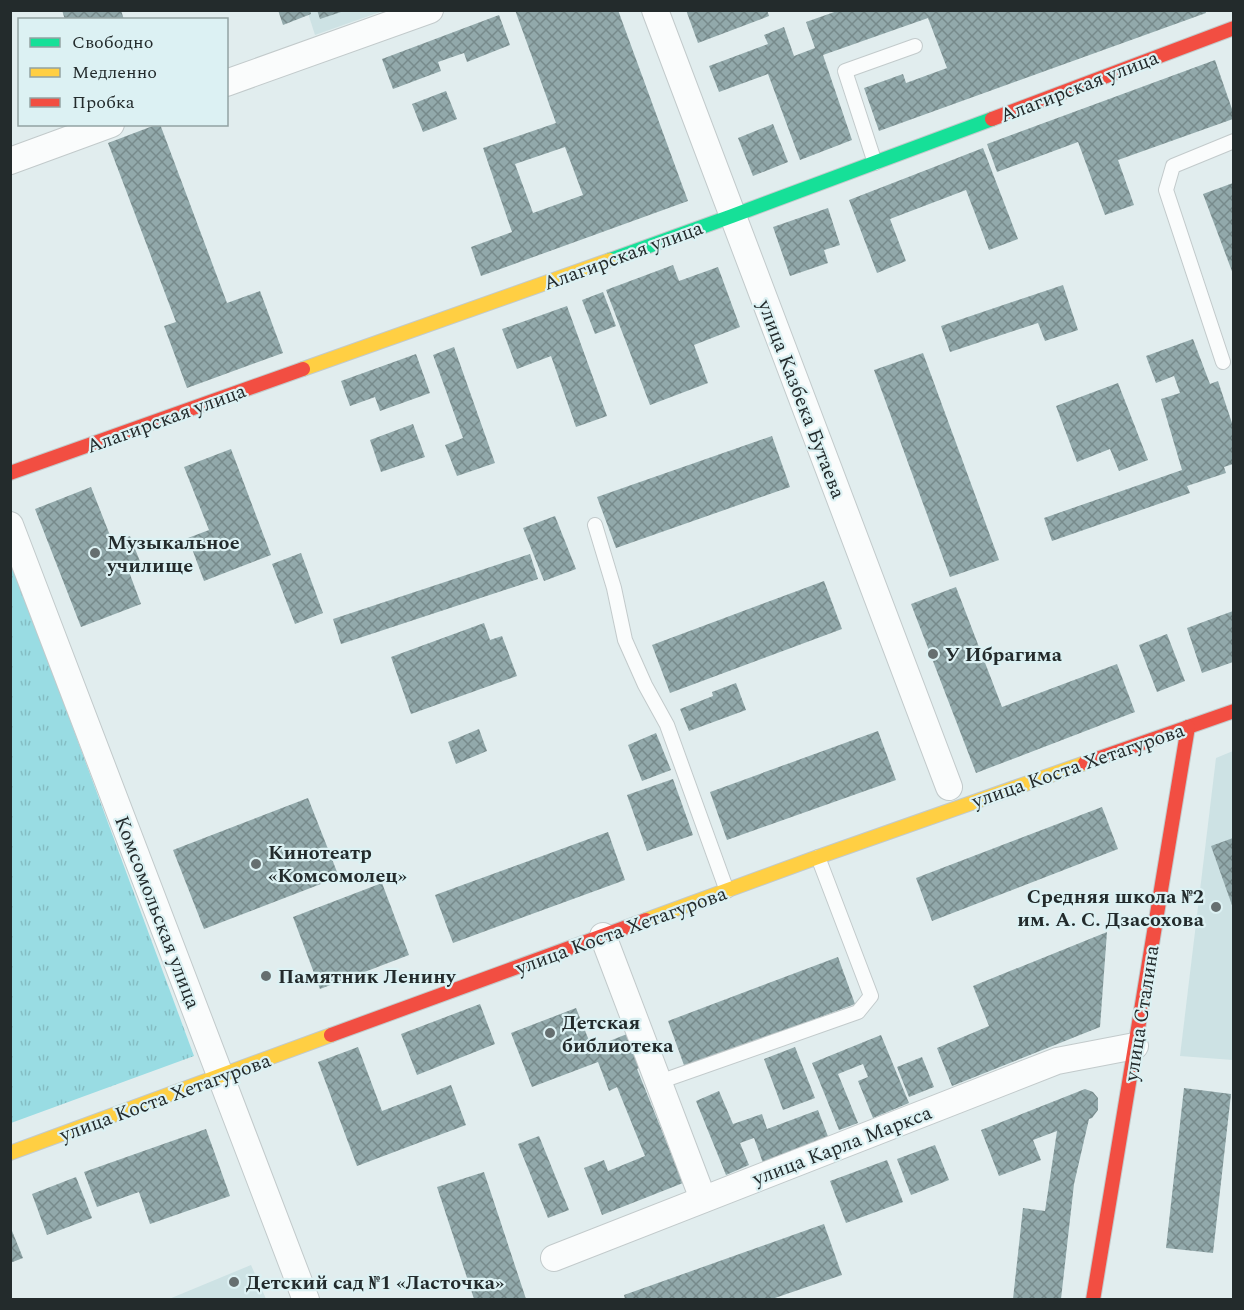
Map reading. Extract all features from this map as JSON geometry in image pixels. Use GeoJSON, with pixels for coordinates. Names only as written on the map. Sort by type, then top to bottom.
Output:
{"type":"FeatureCollection","features":[{"type":"Feature","properties":{"kind":"street"},"geometry":{"type":"LineString","coordinates":[[228,82],[430,10]]}},
{"type":"Feature","properties":{"kind":"street","name":"улица Казбека Бутаева"},"geometry":{"type":"LineString","coordinates":[[655,10],[949,787]]}},
{"type":"Feature","properties":{"kind":"street","name":"Алагирская улица"},"geometry":{"type":"LineString","coordinates":[[10,473],[732,216],[1233,28]]}},
{"type":"Feature","properties":{"kind":"street"},"geometry":{"type":"LineString","coordinates":[[10,160],[105,126]]}},
{"type":"Feature","properties":{"kind":"street","name":"Комсомольская улица"},"geometry":{"type":"LineString","coordinates":[[10,525],[306,1299]]}},
{"type":"Feature","properties":{"kind":"street","name":"улица Коста Хетагурова"},"geometry":{"type":"LineString","coordinates":[[10,1153],[818,857],[1233,711]]}},
{"type":"Feature","properties":{"kind":"street","name":"улица Сталина"},"geometry":{"type":"LineString","coordinates":[[1093,1299],[1188,727]]}},
{"type":"Feature","properties":{"kind":"street"},"geometry":{"type":"LineString","coordinates":[[603,936],[704,1199]]}},
{"type":"Feature","properties":{"kind":"street","name":"улица Карла Маркса"},"geometry":{"type":"LineString","coordinates":[[554,1258],[1057,1061],[1135,1046]]}},
{"type":"Feature","properties":{"kind":"lane"},"geometry":{"type":"LineString","coordinates":[[875,163],[845,71],[915,46]]}},
{"type":"Feature","properties":{"kind":"lane"},"geometry":{"type":"LineString","coordinates":[[1223,362],[1166,190],[1173,166],[1233,141]]}},
{"type":"Feature","properties":{"kind":"lane"},"geometry":{"type":"LineString","coordinates":[[595,525],[614,588],[625,640],[645,685],[667,725],[727,891]]}},
{"type":"Feature","properties":{"kind":"lane"},"geometry":{"type":"LineString","coordinates":[[659,1082],[858,1012],[871,996],[818,857]]}},
{"type":"Feature","properties":{"kind":"shaded area"},"geometry":{"type":"Polygon","coordinates":[[[307,10],[383,11],[315,35],[307,10]]]}},
{"type":"Feature","properties":{"kind":"shaded area","name":"Средняя школа №2 им. А. С. Дзасохова"},"geometry":{"type":"Polygon","coordinates":[[[1233,751],[1233,1060],[1180,1056],[1216,758],[1233,751]]]}},
{"type":"Feature","properties":{"kind":"shaded area","name":"Детский сад №1 «Ласточка»"},"geometry":{"type":"Polygon","coordinates":[[[251,1265],[266,1299],[169,1299],[251,1265]]]}},
{"type":"Feature","properties":{"kind":"green space"},"geometry":{"type":"Polygon","coordinates":[[[10,557],[194,1056],[11,1123],[10,1123],[10,557]]]}},
{"type":"Feature","properties":{"kind":"building"},"geometry":{"type":"Polygon","coordinates":[[[62,10],[121,10],[123,18],[64,18],[62,10]]]}},
{"type":"Feature","properties":{"kind":"building"},"geometry":{"type":"Polygon","coordinates":[[[278,10],[310,10],[311,14],[283,25],[278,10]]]}},
{"type":"Feature","properties":{"kind":"building"},"geometry":{"type":"Polygon","coordinates":[[[317,10],[344,10],[344,11],[320,19],[317,10]]]}},
{"type":"Feature","properties":{"kind":"building"},"geometry":{"type":"Polygon","coordinates":[[[515,10],[618,10],[688,201],[481,276],[471,247],[512,232],[483,148],[556,123],[515,10]],[[565,147],[515,164],[533,213],[583,195],[565,147]]]}},
{"type":"Feature","properties":{"kind":"building"},"geometry":{"type":"Polygon","coordinates":[[[686,10],[767,10],[769,16],[698,43],[686,10]]]}},
{"type":"Feature","properties":{"kind":"building"},"geometry":{"type":"Polygon","coordinates":[[[840,10],[1205,10],[1206,13],[879,131],[864,88],[903,74],[906,83],[947,68],[928,18],[823,55],[852,140],[800,160],[768,74],[719,92],[709,66],[768,44],[764,35],[784,27],[794,56],[815,48],[806,22],[840,10]]]}},
{"type":"Feature","properties":{"kind":"building"},"geometry":{"type":"Polygon","coordinates":[[[499,15],[510,45],[467,62],[464,53],[438,62],[441,71],[393,89],[382,59],[499,15]]]}},
{"type":"Feature","properties":{"kind":"building"},"geometry":{"type":"Polygon","coordinates":[[[1215,60],[1233,112],[1233,119],[1118,160],[1134,205],[1105,215],[1078,142],[997,172],[987,144],[1215,60]]]}},
{"type":"Feature","properties":{"kind":"building"},"geometry":{"type":"Polygon","coordinates":[[[446,91],[457,119],[423,132],[412,104],[446,91]]]}},
{"type":"Feature","properties":{"kind":"building"},"geometry":{"type":"Polygon","coordinates":[[[773,124],[788,162],[753,176],[738,138],[773,124]]]}},
{"type":"Feature","properties":{"kind":"building"},"geometry":{"type":"Polygon","coordinates":[[[153,126],[161,126],[227,303],[260,291],[283,353],[187,388],[164,326],[176,322],[108,143],[153,126]]]}},
{"type":"Feature","properties":{"kind":"building"},"geometry":{"type":"Polygon","coordinates":[[[983,148],[1018,239],[989,250],[966,190],[890,219],[906,261],[877,273],[849,200],[983,148]]]}},
{"type":"Feature","properties":{"kind":"building"},"geometry":{"type":"Polygon","coordinates":[[[1233,183],[1233,274],[1203,194],[1233,183]]]}},
{"type":"Feature","properties":{"kind":"building"},"geometry":{"type":"Polygon","coordinates":[[[828,208],[840,245],[824,250],[828,263],[790,276],[773,227],[828,208]]]}},
{"type":"Feature","properties":{"kind":"building"},"geometry":{"type":"Polygon","coordinates":[[[673,265],[679,281],[718,267],[740,327],[694,345],[708,383],[650,405],[606,290],[673,265]]]}},
{"type":"Feature","properties":{"kind":"building"},"geometry":{"type":"Polygon","coordinates":[[[1063,285],[1078,330],[1045,341],[1038,323],[950,352],[941,326],[1063,285]]]}},
{"type":"Feature","properties":{"kind":"building"},"geometry":{"type":"Polygon","coordinates":[[[603,292],[616,326],[595,334],[582,300],[603,292]]]}},
{"type":"Feature","properties":{"kind":"building"},"geometry":{"type":"Polygon","coordinates":[[[567,306],[607,416],[576,427],[551,356],[517,369],[502,329],[567,306]]]}},
{"type":"Feature","properties":{"kind":"building"},"geometry":{"type":"Polygon","coordinates":[[[1193,339],[1210,384],[1218,381],[1233,426],[1233,464],[1224,467],[1226,473],[1187,486],[1190,493],[1052,541],[1044,518],[1182,470],[1161,399],[1180,393],[1174,376],[1156,383],[1146,356],[1193,339]]]}},
{"type":"Feature","properties":{"kind":"building"},"geometry":{"type":"Polygon","coordinates":[[[454,347],[495,463],[457,476],[445,445],[463,438],[433,355],[454,347]]]}},
{"type":"Feature","properties":{"kind":"building"},"geometry":{"type":"Polygon","coordinates":[[[923,353],[999,560],[950,577],[874,370],[923,353]]]}},
{"type":"Feature","properties":{"kind":"building"},"geometry":{"type":"Polygon","coordinates":[[[416,354],[430,393],[380,411],[375,397],[350,406],[341,381],[416,354]]]}},
{"type":"Feature","properties":{"kind":"building"},"geometry":{"type":"Polygon","coordinates":[[[1118,383],[1148,460],[1119,471],[1110,449],[1077,462],[1056,406],[1118,383]]]}},
{"type":"Feature","properties":{"kind":"building"},"geometry":{"type":"Polygon","coordinates":[[[413,424],[425,457],[381,472],[370,440],[413,424]]]}},
{"type":"Feature","properties":{"kind":"building"},"geometry":{"type":"Polygon","coordinates":[[[772,436],[790,487],[616,548],[597,497],[772,436]]]}},
{"type":"Feature","properties":{"kind":"building"},"geometry":{"type":"Polygon","coordinates":[[[231,449],[271,555],[204,581],[188,538],[209,530],[184,467],[231,449]]]}},
{"type":"Feature","properties":{"kind":"building","name":"Музыкальное училище"},"geometry":{"type":"Polygon","coordinates":[[[91,487],[113,543],[130,536],[141,564],[128,569],[141,604],[81,627],[35,509],[91,487]]]}},
{"type":"Feature","properties":{"kind":"building"},"geometry":{"type":"Polygon","coordinates":[[[555,516],[576,569],[544,581],[523,528],[555,516]]]}},
{"type":"Feature","properties":{"kind":"building"},"geometry":{"type":"Polygon","coordinates":[[[301,553],[323,613],[295,624],[272,564],[301,553]]]}},
{"type":"Feature","properties":{"kind":"building"},"geometry":{"type":"Polygon","coordinates":[[[530,554],[538,579],[341,644],[333,619],[530,554]]]}},
{"type":"Feature","properties":{"kind":"building"},"geometry":{"type":"Polygon","coordinates":[[[824,581],[842,629],[670,693],[652,645],[824,581]]]}},
{"type":"Feature","properties":{"kind":"building"},"geometry":{"type":"Polygon","coordinates":[[[956,587],[1002,707],[1117,664],[1135,712],[976,773],[911,604],[956,587]]]}},
{"type":"Feature","properties":{"kind":"building"},"geometry":{"type":"Polygon","coordinates":[[[1233,611],[1233,662],[1202,673],[1187,628],[1233,611]]]}},
{"type":"Feature","properties":{"kind":"building"},"geometry":{"type":"Polygon","coordinates":[[[484,623],[490,640],[502,636],[517,676],[411,714],[391,657],[484,623]]]}},
{"type":"Feature","properties":{"kind":"building"},"geometry":{"type":"Polygon","coordinates":[[[1167,634],[1185,681],[1157,692],[1139,645],[1167,634]]]}},
{"type":"Feature","properties":{"kind":"building"},"geometry":{"type":"Polygon","coordinates":[[[736,683],[746,710],[689,731],[680,709],[713,696],[712,692],[736,683]]]}},
{"type":"Feature","properties":{"kind":"building"},"geometry":{"type":"Polygon","coordinates":[[[479,729],[487,751],[456,764],[448,742],[479,729]]]}},
{"type":"Feature","properties":{"kind":"building"},"geometry":{"type":"Polygon","coordinates":[[[878,731],[896,780],[727,840],[710,792],[878,731]]]}},
{"type":"Feature","properties":{"kind":"building"},"geometry":{"type":"Polygon","coordinates":[[[656,733],[671,770],[642,781],[628,745],[656,733]]]}},
{"type":"Feature","properties":{"kind":"building"},"geometry":{"type":"Polygon","coordinates":[[[673,779],[693,835],[647,851],[627,795],[673,779]]]}},
{"type":"Feature","properties":{"kind":"building","name":"Кинотеатр «Комсомолец»"},"geometry":{"type":"Polygon","coordinates":[[[308,798],[339,877],[204,929],[173,850],[308,798]]]}},
{"type":"Feature","properties":{"kind":"building"},"geometry":{"type":"Polygon","coordinates":[[[1102,807],[1118,849],[932,921],[916,878],[1102,807]]]}},
{"type":"Feature","properties":{"kind":"building"},"geometry":{"type":"Polygon","coordinates":[[[608,832],[625,880],[453,943],[435,895],[608,832]]]}},
{"type":"Feature","properties":{"kind":"building"},"geometry":{"type":"Polygon","coordinates":[[[1233,838],[1233,908],[1211,846],[1233,838]]]}},
{"type":"Feature","properties":{"kind":"building"},"geometry":{"type":"Polygon","coordinates":[[[382,883],[409,955],[320,989],[293,917],[382,883]]]}},
{"type":"Feature","properties":{"kind":"building"},"geometry":{"type":"Polygon","coordinates":[[[1107,932],[1100,1027],[952,1086],[937,1048],[989,1026],[973,986],[1107,932]]]}},
{"type":"Feature","properties":{"kind":"building"},"geometry":{"type":"Polygon","coordinates":[[[838,957],[855,1004],[685,1068],[668,1021],[838,957]]]}},
{"type":"Feature","properties":{"kind":"building"},"geometry":{"type":"Polygon","coordinates":[[[480,1004],[495,1044],[417,1075],[401,1034],[480,1004]]]}},
{"type":"Feature","properties":{"kind":"building"},"geometry":{"type":"Polygon","coordinates":[[[576,1008],[592,1048],[632,1032],[645,1065],[637,1069],[683,1183],[602,1215],[584,1168],[604,1160],[608,1171],[645,1156],[617,1087],[609,1091],[598,1062],[532,1087],[511,1033],[576,1008]]]}},
{"type":"Feature","properties":{"kind":"building"},"geometry":{"type":"Polygon","coordinates":[[[881,1035],[909,1103],[873,1118],[858,1081],[868,1077],[863,1064],[838,1074],[858,1123],[839,1130],[812,1063],[881,1035]]]}},
{"type":"Feature","properties":{"kind":"building"},"geometry":{"type":"Polygon","coordinates":[[[358,1047],[382,1111],[451,1085],[466,1125],[357,1166],[318,1062],[358,1047]]]}},
{"type":"Feature","properties":{"kind":"building"},"geometry":{"type":"Polygon","coordinates":[[[795,1047],[815,1098],[783,1110],[764,1059],[795,1047]]]}},
{"type":"Feature","properties":{"kind":"building"},"geometry":{"type":"Polygon","coordinates":[[[922,1057],[934,1087],[909,1097],[897,1067],[922,1057]]]}},
{"type":"Feature","properties":{"kind":"building"},"geometry":{"type":"Polygon","coordinates":[[[1184,1088],[1231,1094],[1213,1253],[1166,1248],[1184,1088]]]}},
{"type":"Feature","properties":{"kind":"building"},"geometry":{"type":"Polygon","coordinates":[[[1085,1089],[1093,1092],[1098,1098],[1098,1110],[1089,1119],[1074,1184],[1061,1299],[1013,1299],[1023,1208],[1045,1211],[1057,1131],[1033,1140],[1041,1160],[999,1176],[981,1130],[1085,1089]]]}},
{"type":"Feature","properties":{"kind":"building"},"geometry":{"type":"Polygon","coordinates":[[[719,1091],[733,1124],[762,1114],[767,1129],[818,1110],[829,1139],[763,1163],[754,1138],[740,1143],[749,1165],[726,1175],[696,1101],[719,1091]]]}},
{"type":"Feature","properties":{"kind":"building"},"geometry":{"type":"Polygon","coordinates":[[[206,1129],[230,1196],[150,1224],[139,1192],[97,1207],[84,1172],[206,1129]]]}},
{"type":"Feature","properties":{"kind":"building"},"geometry":{"type":"Polygon","coordinates":[[[539,1136],[569,1210],[548,1218],[518,1144],[539,1136]]]}},
{"type":"Feature","properties":{"kind":"building"},"geometry":{"type":"Polygon","coordinates":[[[935,1145],[949,1180],[911,1195],[897,1159],[935,1145]]]}},
{"type":"Feature","properties":{"kind":"building"},"geometry":{"type":"Polygon","coordinates":[[[887,1160],[903,1202],[846,1223],[830,1181],[887,1160]]]}},
{"type":"Feature","properties":{"kind":"building"},"geometry":{"type":"Polygon","coordinates":[[[484,1172],[526,1299],[474,1299],[437,1187],[484,1172]]]}},
{"type":"Feature","properties":{"kind":"building"},"geometry":{"type":"Polygon","coordinates":[[[76,1177],[92,1218],[47,1235],[32,1194],[76,1177]]]}},
{"type":"Feature","properties":{"kind":"building"},"geometry":{"type":"Polygon","coordinates":[[[824,1224],[842,1275],[772,1299],[625,1299],[624,1295],[824,1224]]]}},
{"type":"Feature","properties":{"kind":"building"},"geometry":{"type":"Polygon","coordinates":[[[10,1226],[23,1258],[10,1263],[10,1226]]]}},
{"type":"Feature","properties":{"kind":"traffic: fast"},"geometry":{"type":"LineString","coordinates":[[610,260],[992,119]]}},
{"type":"Feature","properties":{"kind":"traffic: slow"},"geometry":{"type":"LineString","coordinates":[[303,369],[610,260]]}},
{"type":"Feature","properties":{"kind":"traffic: slow"},"geometry":{"type":"LineString","coordinates":[[646,920],[1085,763]]}},
{"type":"Feature","properties":{"kind":"traffic: slow"},"geometry":{"type":"LineString","coordinates":[[10,1153],[331,1035]]}},
{"type":"Feature","properties":{"kind":"traffic: jam"},"geometry":{"type":"LineString","coordinates":[[992,119],[1234,28]]}},
{"type":"Feature","properties":{"kind":"traffic: jam"},"geometry":{"type":"LineString","coordinates":[[10,473],[303,369]]}},
{"type":"Feature","properties":{"kind":"traffic: jam"},"geometry":{"type":"LineString","coordinates":[[1085,763],[1234,711]]}},
{"type":"Feature","properties":{"kind":"traffic: jam"},"geometry":{"type":"LineString","coordinates":[[1093,1300],[1188,727]]}},
{"type":"Feature","properties":{"kind":"traffic: jam"},"geometry":{"type":"LineString","coordinates":[[331,1035],[646,920]]}},
{"type":"Feature","properties":{"kind":"place","name":"Музыкальное училище"},"geometry":{"type":"Point","coordinates":[95,553]}},
{"type":"Feature","properties":{"kind":"place","name":"У Ибрагима"},"geometry":{"type":"Point","coordinates":[933,654]}},
{"type":"Feature","properties":{"kind":"place","name":"Кинотеатр «Комсомолец»"},"geometry":{"type":"Point","coordinates":[256,864]}},
{"type":"Feature","properties":{"kind":"place","name":"Средняя школа №2 им. А. С. Дзасохова"},"geometry":{"type":"Point","coordinates":[1216,907]}},
{"type":"Feature","properties":{"kind":"place","name":"Памятник Ленину"},"geometry":{"type":"Point","coordinates":[266,976]}},
{"type":"Feature","properties":{"kind":"place","name":"Детская библиотека"},"geometry":{"type":"Point","coordinates":[550,1033]}},
{"type":"Feature","properties":{"kind":"place","name":"Детский сад №1 «Ласточка»"},"geometry":{"type":"Point","coordinates":[234,1282]}}]}
